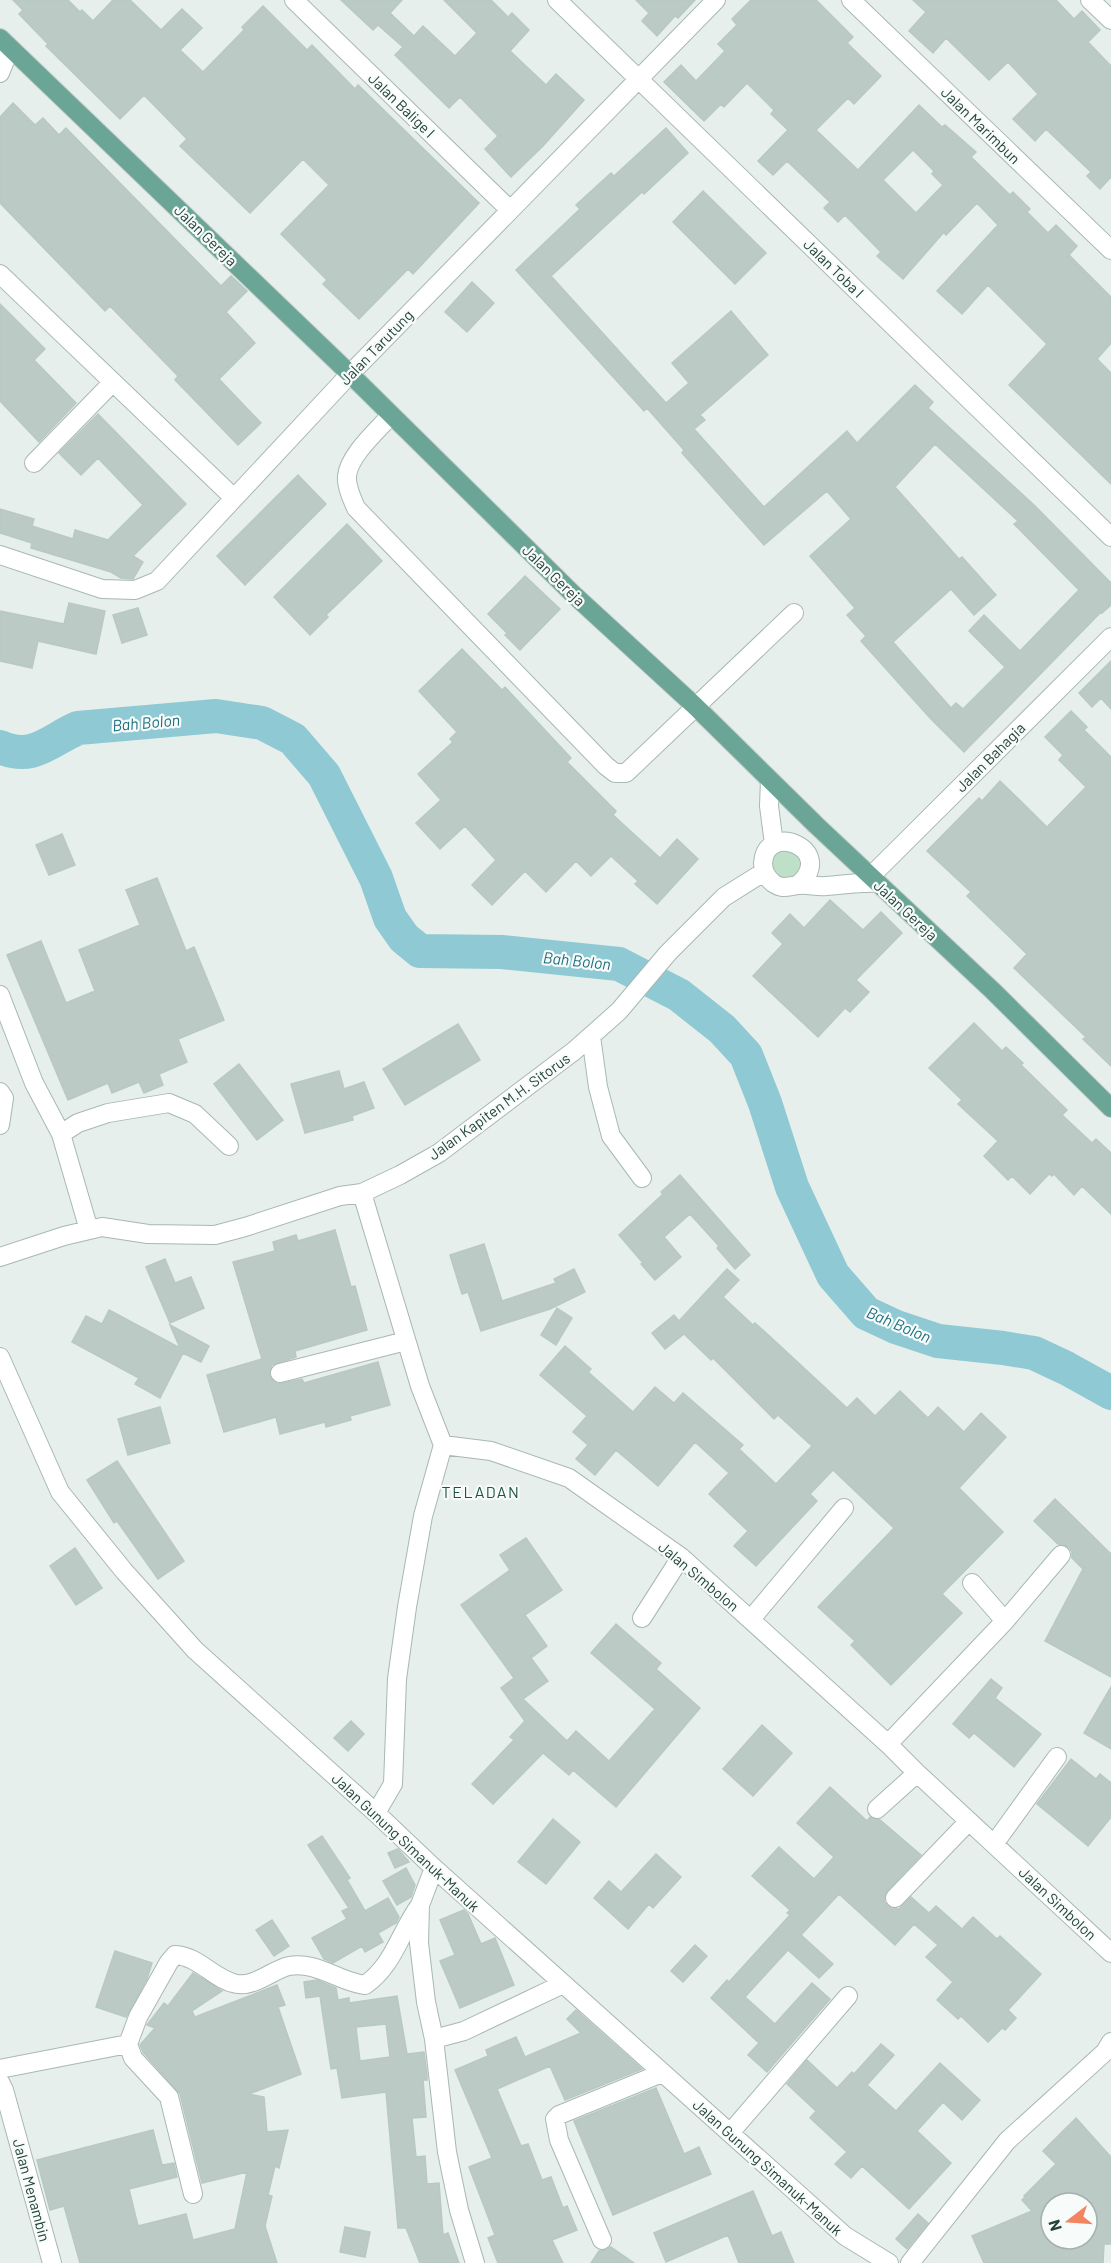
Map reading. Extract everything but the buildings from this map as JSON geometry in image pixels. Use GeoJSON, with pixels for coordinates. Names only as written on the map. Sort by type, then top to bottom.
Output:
{"type":"FeatureCollection","features":[{"type":"Feature","properties":{"kind":"main road","name":"Jalan Gereja"},"geometry":{"type":"LineString","coordinates":[[5,43],[350,374],[573,594],[695,706],[873,880],[993,991],[1111,1108]]}},
{"type":"Feature","properties":{"kind":"street","name":"Jalan Balige I"},"geometry":{"type":"LineString","coordinates":[[294,0],[510,210]]}},
{"type":"Feature","properties":{"kind":"street","name":"Jalan Toba I"},"geometry":{"type":"LineString","coordinates":[[557,0],[1111,537]]}},
{"type":"Feature","properties":{"kind":"street","name":"Jalan Tarutung"},"geometry":{"type":"LineString","coordinates":[[0,555],[102,589],[135,590],[157,581],[350,374],[716,0]]}},
{"type":"Feature","properties":{"kind":"street","name":"Jalan Marimbun"},"geometry":{"type":"LineString","coordinates":[[851,0],[1111,250]]}},
{"type":"Feature","properties":{"kind":"street"},"geometry":{"type":"LineString","coordinates":[[1090,0],[1111,20]]}},
{"type":"Feature","properties":{"kind":"street"},"geometry":{"type":"LineString","coordinates":[[0,73],[5,43]]}},
{"type":"Feature","properties":{"kind":"street"},"geometry":{"type":"LineString","coordinates":[[0,274],[234,498]]}},
{"type":"Feature","properties":{"kind":"street"},"geometry":{"type":"LineString","coordinates":[[34,463],[113,382]]}},
{"type":"Feature","properties":{"kind":"street"},"geometry":{"type":"LineString","coordinates":[[391,415],[357,453],[347,475],[356,508],[615,773],[626,773],[794,613]]}},
{"type":"Feature","properties":{"kind":"street","name":"Jalan Bahagia"},"geometry":{"type":"LineString","coordinates":[[873,880],[1111,637]]}},
{"type":"Feature","properties":{"kind":"street"},"geometry":{"type":"LineString","coordinates":[[770,780],[769,806],[774,844]]}},
{"type":"Feature","properties":{"kind":"street"},"geometry":{"type":"LineString","coordinates":[[803,848],[816,825]]}},
{"type":"Feature","properties":{"kind":"street"},"geometry":{"type":"LineString","coordinates":[[798,885],[807,877],[810,867],[809,857],[803,848],[794,842],[784,841],[774,844],[767,852],[763,862],[764,872],[770,881],[778,886],[789,888],[798,885],[823,886],[873,880]]}},
{"type":"Feature","properties":{"kind":"street","name":"Jalan Kapiten M.H. Sitorus"},"geometry":{"type":"LineString","coordinates":[[0,1257],[64,1236],[102,1227],[148,1234],[215,1235],[340,1196],[362,1193],[439,1153],[574,1051],[619,1011],[668,953],[724,897],[764,872]]}},
{"type":"Feature","properties":{"kind":"street"},"geometry":{"type":"LineString","coordinates":[[0,995],[34,1083],[61,1134],[89,1230]]}},
{"type":"Feature","properties":{"kind":"street"},"geometry":{"type":"LineString","coordinates":[[591,1036],[598,1087],[611,1136],[642,1178]]}},
{"type":"Feature","properties":{"kind":"street"},"geometry":{"type":"LineString","coordinates":[[0,1092],[4,1098],[0,1125]]}},
{"type":"Feature","properties":{"kind":"street"},"geometry":{"type":"LineString","coordinates":[[61,1134],[78,1123],[108,1113],[170,1103],[195,1114],[229,1146]]}},
{"type":"Feature","properties":{"kind":"street"},"geometry":{"type":"LineString","coordinates":[[362,1193],[420,1386],[443,1445],[423,1516],[407,1607],[397,1679],[393,1784],[376,1813]]}},
{"type":"Feature","properties":{"kind":"street"},"geometry":{"type":"LineString","coordinates":[[280,1373],[406,1341]]}},
{"type":"Feature","properties":{"kind":"street","name":"Jalan Gunung Simanuk-Manuk"},"geometry":{"type":"LineString","coordinates":[[0,1356],[60,1492],[117,1562],[195,1650],[434,1868],[845,2236],[889,2263]]}},
{"type":"Feature","properties":{"kind":"street","name":"Jalan Simbolon"},"geometry":{"type":"LineString","coordinates":[[443,1445],[491,1451],[569,1478],[681,1557],[888,1744],[1111,1953]]}},
{"type":"Feature","properties":{"kind":"street"},"geometry":{"type":"LineString","coordinates":[[751,1620],[844,1508]]}},
{"type":"Feature","properties":{"kind":"street"},"geometry":{"type":"LineString","coordinates":[[888,1744],[1005,1621],[1060,1555]]}},
{"type":"Feature","properties":{"kind":"street"},"geometry":{"type":"LineString","coordinates":[[642,1618],[681,1557]]}},
{"type":"Feature","properties":{"kind":"street"},"geometry":{"type":"LineString","coordinates":[[972,1583],[1005,1621]]}},
{"type":"Feature","properties":{"kind":"street"},"geometry":{"type":"LineString","coordinates":[[994,1844],[1058,1756]]}},
{"type":"Feature","properties":{"kind":"street"},"geometry":{"type":"LineString","coordinates":[[877,1809],[917,1773]]}},
{"type":"Feature","properties":{"kind":"street"},"geometry":{"type":"LineString","coordinates":[[895,1898],[969,1821]]}},
{"type":"Feature","properties":{"kind":"street"},"geometry":{"type":"LineString","coordinates":[[194,2194],[169,2097],[133,2058],[128,2044],[138,2017],[175,1955],[188,1957],[237,1984],[248,1983],[278,1972],[286,1966],[315,1967],[353,1983],[365,1985],[380,1974],[394,1954],[403,1932],[420,1905],[434,1868]]}},
{"type":"Feature","properties":{"kind":"street"},"geometry":{"type":"LineString","coordinates":[[420,1905],[419,1943],[426,2002],[434,2039],[447,2152],[459,2210],[475,2263]]}},
{"type":"Feature","properties":{"kind":"street"},"geometry":{"type":"LineString","coordinates":[[434,2039],[464,2031],[563,1984]]}},
{"type":"Feature","properties":{"kind":"street"},"geometry":{"type":"LineString","coordinates":[[730,2133],[848,1996]]}},
{"type":"Feature","properties":{"kind":"street"},"geometry":{"type":"LineString","coordinates":[[910,2263],[1007,2141],[1105,2052],[1111,2042]]}},
{"type":"Feature","properties":{"kind":"street"},"geometry":{"type":"LineString","coordinates":[[0,2069],[128,2044]]}},
{"type":"Feature","properties":{"kind":"street"},"geometry":{"type":"LineString","coordinates":[[602,2240],[559,2140],[555,2119],[559,2115],[662,2073]]}},
{"type":"Feature","properties":{"kind":"street","name":"Jalan Menambin"},"geometry":{"type":"LineString","coordinates":[[0,2082],[52,2263]]}},
{"type":"Feature","properties":{"kind":"green space"},"geometry":{"type":"Polygon","coordinates":[[[772,848],[805,854],[800,881],[773,882],[766,855],[772,848]]]}},
{"type":"Feature","properties":{"kind":"waterway","name":"Bah Bolon"},"geometry":{"type":"LineString","coordinates":[[0,747],[12,751],[32,751],[78,728],[216,716],[262,723],[293,739],[324,775],[376,878],[390,918],[404,938],[420,951],[502,952],[619,964],[679,995],[722,1029],[746,1055],[765,1103],[792,1187],[833,1275],[866,1313],[896,1327],[938,1341],[1034,1353],[1111,1393]]}},
{"type":"Feature","properties":{"kind":"district","name":"TELADAN"},"geometry":{"type":"Point","coordinates":[481,1491]}}]}
